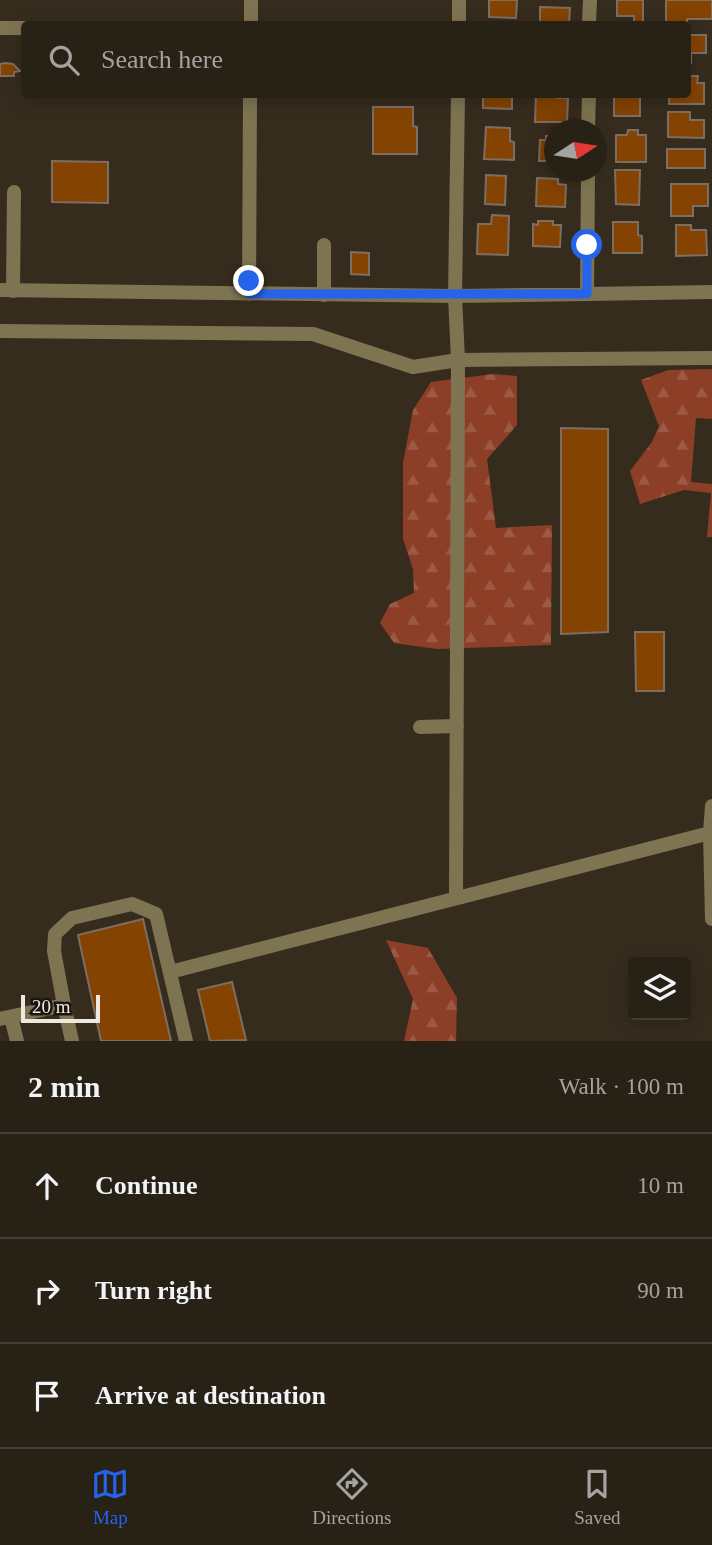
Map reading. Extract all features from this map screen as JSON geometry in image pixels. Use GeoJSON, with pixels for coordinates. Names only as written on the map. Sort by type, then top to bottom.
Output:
{"type":"FeatureCollection","features":[{"type":"Feature","properties":{"kind":"street"},"geometry":{"type":"LineString","coordinates":[[251,0],[251,21]]}},
{"type":"Feature","properties":{"kind":"street"},"geometry":{"type":"LineString","coordinates":[[459,0],[459,21]]}},
{"type":"Feature","properties":{"kind":"street"},"geometry":{"type":"LineString","coordinates":[[589,21],[590,0]]}},
{"type":"Feature","properties":{"kind":"street"},"geometry":{"type":"LineString","coordinates":[[0,28],[21,28]]}},
{"type":"Feature","properties":{"kind":"street"},"geometry":{"type":"LineString","coordinates":[[249,294],[250,98]]}},
{"type":"Feature","properties":{"kind":"street"},"geometry":{"type":"LineString","coordinates":[[456,897],[458,360],[455,296],[458,98]]}},
{"type":"Feature","properties":{"kind":"street"},"geometry":{"type":"LineString","coordinates":[[588,119],[589,98]]}},
{"type":"Feature","properties":{"kind":"street"},"geometry":{"type":"LineString","coordinates":[[587,294],[588,182]]}},
{"type":"Feature","properties":{"kind":"street"},"geometry":{"type":"LineString","coordinates":[[14,192],[7,290],[455,296],[712,292]]}},
{"type":"Feature","properties":{"kind":"street"},"geometry":{"type":"LineString","coordinates":[[324,245],[324,295]]}},
{"type":"Feature","properties":{"kind":"street"},"geometry":{"type":"LineString","coordinates":[[0,331],[313,334],[414,367],[458,360],[712,358]]}},
{"type":"Feature","properties":{"kind":"street"},"geometry":{"type":"LineString","coordinates":[[420,727],[457,726]]}},
{"type":"Feature","properties":{"kind":"street"},"geometry":{"type":"LineString","coordinates":[[712,806],[712,919]]}},
{"type":"Feature","properties":{"kind":"street"},"geometry":{"type":"LineString","coordinates":[[170,972],[710,833]]}},
{"type":"Feature","properties":{"kind":"street"},"geometry":{"type":"LineString","coordinates":[[72,1041],[58,979],[55,934],[72,918],[132,904],[156,914],[186,1041]]}},
{"type":"Feature","properties":{"kind":"street"},"geometry":{"type":"LineString","coordinates":[[17,1041],[5,1018],[64,1005]]}},
{"type":"Feature","properties":{"kind":"green space"},"geometry":{"type":"Polygon","coordinates":[[[712,369],[712,419],[696,418],[691,482],[712,484],[712,537],[707,537],[711,493],[684,490],[640,504],[630,471],[652,442],[659,426],[641,380],[668,370],[712,369]]]}},
{"type":"Feature","properties":{"kind":"green space"},"geometry":{"type":"Polygon","coordinates":[[[493,374],[517,376],[517,425],[487,459],[496,528],[552,525],[551,645],[437,649],[394,643],[380,623],[390,604],[414,593],[413,569],[403,539],[403,463],[413,410],[431,382],[493,374]]]}},
{"type":"Feature","properties":{"kind":"green space"},"geometry":{"type":"Polygon","coordinates":[[[386,940],[428,948],[457,998],[456,1041],[404,1041],[413,999],[386,940]]]}},
{"type":"Feature","properties":{"kind":"building"},"geometry":{"type":"Polygon","coordinates":[[[489,0],[517,0],[516,18],[489,17],[489,0]]]}},
{"type":"Feature","properties":{"kind":"building"},"geometry":{"type":"Polygon","coordinates":[[[617,0],[643,0],[643,21],[634,21],[634,16],[617,16],[617,0]]]}},
{"type":"Feature","properties":{"kind":"building"},"geometry":{"type":"Polygon","coordinates":[[[666,0],[712,0],[712,19],[666,21],[666,0]]]}},
{"type":"Feature","properties":{"kind":"building"},"geometry":{"type":"Polygon","coordinates":[[[540,7],[570,8],[569,21],[540,21],[540,7]]]}},
{"type":"Feature","properties":{"kind":"building"},"geometry":{"type":"Polygon","coordinates":[[[691,35],[706,35],[706,53],[691,53],[691,35]]]}},
{"type":"Feature","properties":{"kind":"building"},"geometry":{"type":"Polygon","coordinates":[[[0,64],[13,64],[20,71],[14,72],[14,76],[0,76],[0,64]]]}},
{"type":"Feature","properties":{"kind":"building"},"geometry":{"type":"Polygon","coordinates":[[[691,76],[698,76],[697,83],[704,83],[704,104],[669,104],[669,98],[691,98],[691,76]]]}},
{"type":"Feature","properties":{"kind":"building"},"geometry":{"type":"Polygon","coordinates":[[[483,98],[512,98],[512,109],[483,108],[483,98]]]}},
{"type":"Feature","properties":{"kind":"building"},"geometry":{"type":"Polygon","coordinates":[[[536,98],[568,98],[567,119],[544,119],[544,122],[535,122],[536,98]]]}},
{"type":"Feature","properties":{"kind":"building"},"geometry":{"type":"Polygon","coordinates":[[[614,98],[640,98],[640,116],[614,116],[614,98]]]}},
{"type":"Feature","properties":{"kind":"building"},"geometry":{"type":"Polygon","coordinates":[[[373,107],[413,107],[413,126],[417,127],[417,154],[373,154],[373,107]]]}},
{"type":"Feature","properties":{"kind":"building"},"geometry":{"type":"Polygon","coordinates":[[[668,112],[690,112],[690,120],[704,120],[704,138],[668,137],[668,112]]]}},
{"type":"Feature","properties":{"kind":"building"},"geometry":{"type":"Polygon","coordinates":[[[486,127],[510,128],[510,141],[514,142],[514,160],[484,159],[486,127]]]}},
{"type":"Feature","properties":{"kind":"building"},"geometry":{"type":"Polygon","coordinates":[[[628,130],[638,130],[638,135],[646,135],[646,162],[616,162],[616,135],[627,135],[628,130]]]}},
{"type":"Feature","properties":{"kind":"building"},"geometry":{"type":"Polygon","coordinates":[[[540,140],[544,140],[544,161],[539,161],[540,140]]]}},
{"type":"Feature","properties":{"kind":"building"},"geometry":{"type":"Polygon","coordinates":[[[667,149],[705,149],[705,168],[667,168],[667,149]]]}},
{"type":"Feature","properties":{"kind":"building"},"geometry":{"type":"Polygon","coordinates":[[[52,161],[108,162],[108,203],[52,202],[52,161]]]}},
{"type":"Feature","properties":{"kind":"building"},"geometry":{"type":"Polygon","coordinates":[[[615,170],[640,170],[639,205],[616,204],[615,170]]]}},
{"type":"Feature","properties":{"kind":"building"},"geometry":{"type":"Polygon","coordinates":[[[486,175],[506,176],[505,205],[485,204],[486,175]]]}},
{"type":"Feature","properties":{"kind":"building"},"geometry":{"type":"Polygon","coordinates":[[[537,178],[544,178],[544,182],[566,185],[565,207],[536,206],[537,178]]]}},
{"type":"Feature","properties":{"kind":"building"},"geometry":{"type":"Polygon","coordinates":[[[671,184],[708,184],[708,206],[693,206],[693,216],[671,216],[671,184]]]}},
{"type":"Feature","properties":{"kind":"building"},"geometry":{"type":"Polygon","coordinates":[[[492,215],[509,216],[508,255],[477,254],[478,224],[491,224],[492,215]]]}},
{"type":"Feature","properties":{"kind":"building"},"geometry":{"type":"Polygon","coordinates":[[[538,221],[553,221],[553,225],[561,225],[560,247],[533,246],[533,224],[538,225],[538,221]]]}},
{"type":"Feature","properties":{"kind":"building"},"geometry":{"type":"Polygon","coordinates":[[[613,222],[638,222],[638,235],[642,236],[642,253],[613,253],[613,222]]]}},
{"type":"Feature","properties":{"kind":"building"},"geometry":{"type":"Polygon","coordinates":[[[676,225],[691,225],[691,230],[706,230],[707,255],[676,256],[676,225]]]}},
{"type":"Feature","properties":{"kind":"building"},"geometry":{"type":"Polygon","coordinates":[[[351,252],[369,253],[369,275],[351,274],[351,252]]]}},
{"type":"Feature","properties":{"kind":"building"},"geometry":{"type":"Polygon","coordinates":[[[561,428],[608,429],[608,632],[561,634],[561,428]]]}},
{"type":"Feature","properties":{"kind":"building"},"geometry":{"type":"Polygon","coordinates":[[[635,632],[664,632],[664,691],[636,691],[635,632]]]}},
{"type":"Feature","properties":{"kind":"building"},"geometry":{"type":"Polygon","coordinates":[[[143,919],[171,1041],[101,1041],[78,935],[143,919]]]}},
{"type":"Feature","properties":{"kind":"building"},"geometry":{"type":"Polygon","coordinates":[[[232,982],[246,1040],[210,1041],[198,990],[232,982]]]}},
{"type":"Feature","properties":{"kind":"route"},"geometry":{"type":"LineString","coordinates":[[249,281],[249,294],[587,294],[587,245]]}}]}
